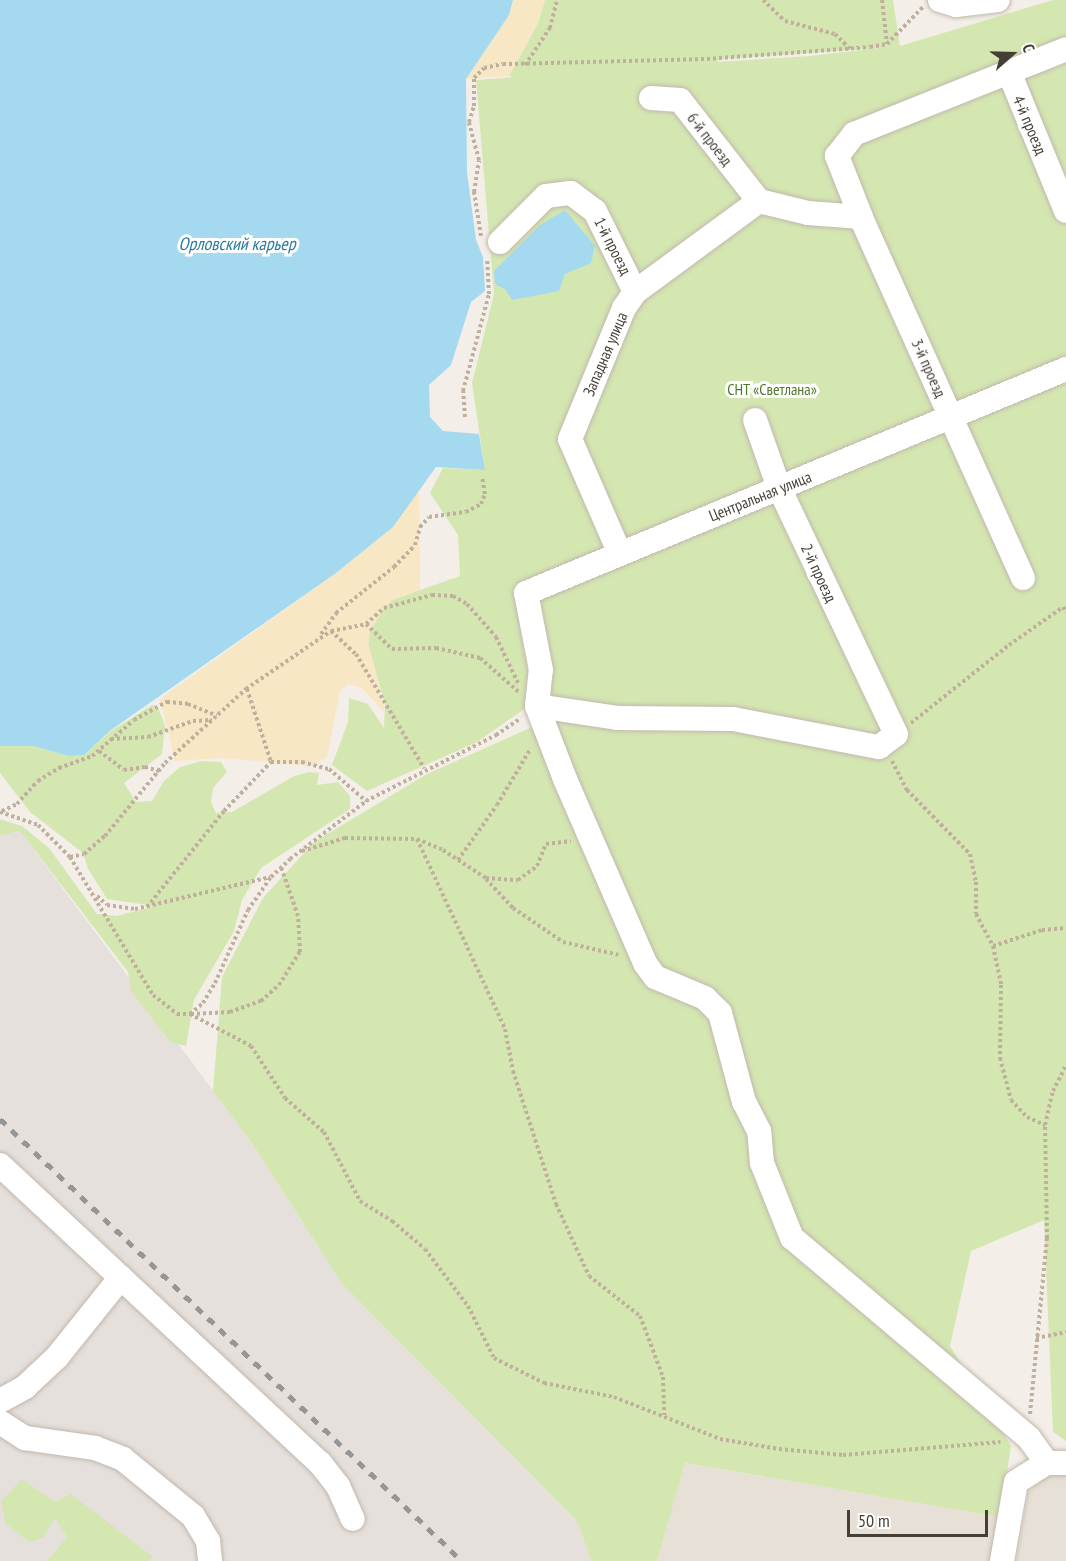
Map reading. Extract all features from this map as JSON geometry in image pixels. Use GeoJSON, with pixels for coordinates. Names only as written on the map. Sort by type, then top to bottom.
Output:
{"type":"FeatureCollection","features":[{"type":"Feature","properties":{"kind":"street"},"geometry":{"type":"LineString","coordinates":[[940,0],[956,5],[999,0]]}},
{"type":"Feature","properties":{"kind":"street"},"geometry":{"type":"LineString","coordinates":[[1009,72],[1066,49]]}},
{"type":"Feature","properties":{"kind":"street","name":"3-й проезд"},"geometry":{"type":"LineString","coordinates":[[1009,72],[854,134],[837,156],[861,217],[1023,578]]}},
{"type":"Feature","properties":{"kind":"street","name":"4-й проезд"},"geometry":{"type":"LineString","coordinates":[[1009,72],[1066,211]]}},
{"type":"Feature","properties":{"kind":"street","name":"6-й проезд"},"geometry":{"type":"LineString","coordinates":[[651,98],[680,100],[759,201]]}},
{"type":"Feature","properties":{"kind":"street","name":"1-й проезд"},"geometry":{"type":"LineString","coordinates":[[490,245],[546,196],[571,193],[595,211],[635,292]]}},
{"type":"Feature","properties":{"kind":"street"},"geometry":{"type":"LineString","coordinates":[[759,201],[808,213],[861,217]]}},
{"type":"Feature","properties":{"kind":"street","name":"Западная улица"},"geometry":{"type":"LineString","coordinates":[[620,554],[570,439],[624,308],[635,292],[759,201]]}},
{"type":"Feature","properties":{"kind":"street","name":"Центральная улица"},"geometry":{"type":"LineString","coordinates":[[534,708],[541,670],[526,593],[1066,369]]}},
{"type":"Feature","properties":{"kind":"street","name":"2-й проезд"},"geometry":{"type":"LineString","coordinates":[[755,420],[779,488],[888,735]]}},
{"type":"Feature","properties":{"kind":"street"},"geometry":{"type":"LineString","coordinates":[[888,735],[733,719],[626,718],[534,708],[645,963],[655,976],[705,998],[720,1013],[744,1102],[759,1131],[762,1163],[792,1238],[1056,1463],[1016,1482],[1002,1561]]}},
{"type":"Feature","properties":{"kind":"street"},"geometry":{"type":"LineString","coordinates":[[0,1165],[320,1463],[338,1486],[353,1519]]}},
{"type":"Feature","properties":{"kind":"street"},"geometry":{"type":"LineString","coordinates":[[0,1401],[26,1387],[57,1357],[121,1277]]}},
{"type":"Feature","properties":{"kind":"street"},"geometry":{"type":"LineString","coordinates":[[0,1422],[25,1438],[94,1448],[123,1459],[193,1516],[208,1541],[210,1561]]}},
{"type":"Feature","properties":{"kind":"path"},"geometry":{"type":"LineString","coordinates":[[525,65],[550,28],[557,0]]}},
{"type":"Feature","properties":{"kind":"path"},"geometry":{"type":"LineString","coordinates":[[763,0],[785,21],[835,34],[850,49]]}},
{"type":"Feature","properties":{"kind":"path"},"geometry":{"type":"LineString","coordinates":[[882,0],[887,44]]}},
{"type":"Feature","properties":{"kind":"path"},"geometry":{"type":"LineString","coordinates":[[465,417],[463,391],[489,294],[490,245],[476,222],[474,192],[479,160],[469,126],[474,106],[474,78],[484,68],[707,59],[850,49],[887,44],[929,0]]}},
{"type":"Feature","properties":{"kind":"path"},"geometry":{"type":"LineString","coordinates":[[319,638],[336,613],[394,567],[415,545],[420,527],[429,517],[466,512],[481,504],[485,494],[482,477]]}},
{"type":"Feature","properties":{"kind":"path"},"geometry":{"type":"LineString","coordinates":[[70,857],[84,854],[105,836],[159,771],[246,689],[331,631],[366,624],[384,608],[432,595],[453,596],[467,604],[496,637],[534,708],[497,805],[458,860]]}},
{"type":"Feature","properties":{"kind":"path"},"geometry":{"type":"LineString","coordinates":[[1045,1125],[1027,1118],[1011,1100],[1000,1058],[1001,985],[993,946],[976,914],[976,882],[970,854],[907,790],[894,763],[888,735],[1064,606],[1066,612]]}},
{"type":"Feature","properties":{"kind":"path"},"geometry":{"type":"LineString","coordinates":[[366,624],[380,642],[392,649],[436,648],[480,658],[534,708]]}},
{"type":"Feature","properties":{"kind":"path"},"geometry":{"type":"LineString","coordinates":[[331,631],[356,654],[424,768]]}},
{"type":"Feature","properties":{"kind":"path"},"geometry":{"type":"LineString","coordinates":[[246,689],[272,762]]}},
{"type":"Feature","properties":{"kind":"path"},"geometry":{"type":"LineString","coordinates":[[1,812],[17,804],[38,781],[59,768],[99,750],[111,739],[167,702],[188,704],[215,718]]}},
{"type":"Feature","properties":{"kind":"path"},"geometry":{"type":"LineString","coordinates":[[190,1014],[203,1003],[243,919],[271,877],[281,867],[366,801],[424,768],[496,735],[534,708]]}},
{"type":"Feature","properties":{"kind":"path"},"geometry":{"type":"LineString","coordinates":[[111,739],[148,737],[193,721],[215,718]]}},
{"type":"Feature","properties":{"kind":"path"},"geometry":{"type":"LineString","coordinates":[[99,750],[124,770],[145,767],[159,771]]}},
{"type":"Feature","properties":{"kind":"path"},"geometry":{"type":"LineString","coordinates":[[147,907],[224,811],[272,762],[302,762],[329,769],[366,801]]}},
{"type":"Feature","properties":{"kind":"path"},"geometry":{"type":"LineString","coordinates":[[1,812],[38,825],[70,857],[94,894],[116,939],[153,995],[177,1014],[230,1012],[261,1001],[279,985],[300,952],[298,916],[281,867]]}},
{"type":"Feature","properties":{"kind":"path"},"geometry":{"type":"LineString","coordinates":[[298,852],[345,838],[417,839],[458,860],[486,878],[513,908],[563,942],[645,963]]}},
{"type":"Feature","properties":{"kind":"path"},"geometry":{"type":"LineString","coordinates":[[417,839],[505,1029],[513,1071],[556,1204],[590,1276],[640,1316],[663,1377],[664,1415]]}},
{"type":"Feature","properties":{"kind":"path"},"geometry":{"type":"LineString","coordinates":[[486,878],[518,880],[537,866],[546,844],[571,841],[580,849]]}},
{"type":"Feature","properties":{"kind":"path"},"geometry":{"type":"LineString","coordinates":[[94,894],[107,905],[119,909],[147,907],[271,877]]}},
{"type":"Feature","properties":{"kind":"path"},"geometry":{"type":"LineString","coordinates":[[993,946],[1042,930],[1066,928]]}},
{"type":"Feature","properties":{"kind":"path"},"geometry":{"type":"LineString","coordinates":[[190,1014],[250,1046],[285,1098],[324,1132],[360,1201],[392,1221],[424,1249],[468,1305],[494,1358],[544,1383],[614,1397],[720,1438],[843,1455],[919,1451],[1029,1438],[1036,1338],[1047,1238],[1045,1125],[1053,1091],[1066,1065]]}},
{"type":"Feature","properties":{"kind":"path"},"geometry":{"type":"LineString","coordinates":[[1036,1338],[1066,1332]]}},
{"type":"Feature","properties":{"kind":"shaded area"},"geometry":{"type":"Polygon","coordinates":[[[20,831],[252,1143],[342,1284],[577,1521],[591,1561],[0,1561],[0,836],[20,831]]]}},
{"type":"Feature","properties":{"kind":"shaded area"},"geometry":{"type":"Polygon","coordinates":[[[684,1463],[1000,1517],[992,1561],[657,1561],[684,1463]]]}},
{"type":"Feature","properties":{"kind":"shaded area"},"geometry":{"type":"Polygon","coordinates":[[[1066,1469],[1066,1561],[1016,1561],[1028,1493],[1050,1471],[1066,1469]]]}},
{"type":"Feature","properties":{"kind":"green space","name":"СНТ «Светлана»"},"geometry":{"type":"Polygon","coordinates":[[[545,0],[893,0],[900,46],[1053,0],[1066,0],[1066,1441],[1053,1432],[1044,1220],[971,1251],[950,1346],[1011,1446],[1000,1517],[685,1463],[657,1561],[591,1561],[577,1521],[342,1284],[252,1143],[213,1091],[222,977],[263,898],[314,842],[427,774],[568,711],[548,692],[477,742],[367,791],[332,765],[348,722],[349,698],[368,704],[384,728],[385,705],[368,644],[370,631],[384,608],[392,600],[460,576],[458,535],[430,493],[443,468],[485,470],[472,383],[494,294],[476,80],[515,77],[509,76],[538,23],[545,0]],[[878,48],[722,59],[716,62],[810,56],[878,48]]]}},
{"type":"Feature","properties":{"kind":"green space"},"geometry":{"type":"Polygon","coordinates":[[[152,705],[158,707],[165,726],[162,754],[124,783],[136,802],[152,801],[164,781],[180,767],[201,761],[221,762],[227,772],[213,788],[211,802],[216,813],[232,812],[294,776],[309,772],[319,773],[317,785],[338,782],[350,796],[350,809],[261,868],[242,900],[234,931],[194,1000],[186,1046],[170,1042],[131,991],[128,972],[20,831],[0,836],[0,819],[22,826],[49,848],[97,914],[117,916],[154,906],[107,899],[88,869],[83,853],[30,812],[0,773],[0,746],[34,746],[68,756],[84,755],[111,731],[152,705]]]}},
{"type":"Feature","properties":{"kind":"green space"},"geometry":{"type":"Polygon","coordinates":[[[22,1479],[55,1502],[71,1494],[153,1557],[149,1561],[47,1561],[67,1537],[55,1518],[43,1538],[29,1542],[5,1523],[1,1501],[22,1479]]]}},
{"type":"Feature","properties":{"kind":"sand"},"geometry":{"type":"Polygon","coordinates":[[[513,0],[545,0],[538,23],[509,76],[466,79],[509,15],[513,0]]]}},
{"type":"Feature","properties":{"kind":"sand"},"geometry":{"type":"Polygon","coordinates":[[[419,491],[420,590],[392,600],[384,608],[370,631],[368,644],[386,714],[362,688],[348,684],[340,691],[327,757],[311,766],[222,758],[175,761],[160,699],[336,573],[393,527],[419,491]]]}},
{"type":"Feature","properties":{"kind":"water","name":"Орловский карьер"},"geometry":{"type":"Polygon","coordinates":[[[0,0],[513,0],[509,15],[466,79],[467,172],[476,240],[483,257],[485,291],[471,302],[451,365],[429,385],[430,417],[443,431],[479,434],[485,470],[436,467],[393,527],[336,573],[111,730],[84,755],[68,756],[34,746],[0,746],[0,0]]]}},
{"type":"Feature","properties":{"kind":"water"},"geometry":{"type":"Polygon","coordinates":[[[565,210],[595,246],[591,263],[565,274],[559,291],[512,300],[506,290],[495,284],[494,271],[540,225],[565,210]]]}},
{"type":"Feature","properties":{"kind":"railway"},"geometry":{"type":"LineString","coordinates":[[0,1119],[462,1561]]}}]}
